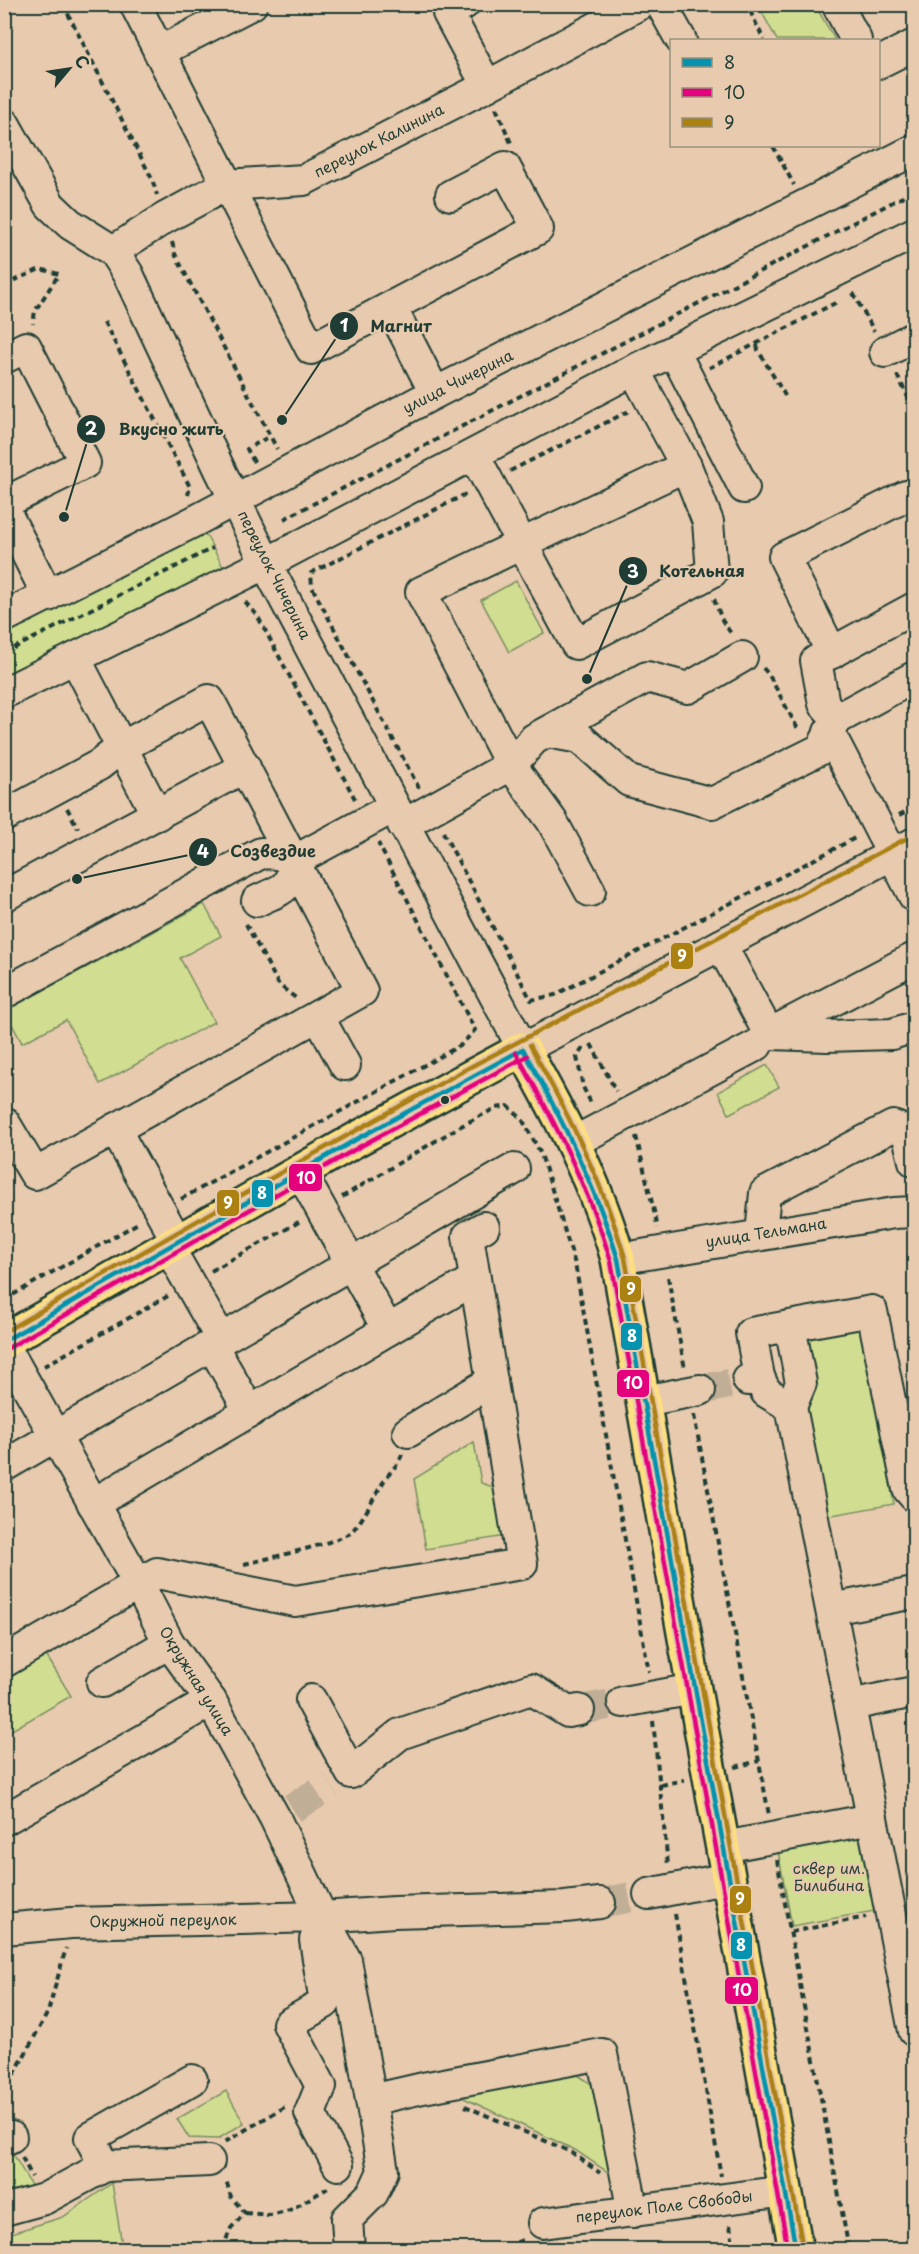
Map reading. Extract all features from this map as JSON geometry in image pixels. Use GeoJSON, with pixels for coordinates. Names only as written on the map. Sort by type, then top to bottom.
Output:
{"type":"FeatureCollection","features":[{"type":"Feature","properties":{"kind":"main road"},"geometry":{"type":"LineString","coordinates":[[6,1336],[174,1245],[522,1049],[553,1103],[598,1198],[618,1258],[796,2250]]}},
{"type":"Feature","properties":{"kind":"street"},"geometry":{"type":"LineString","coordinates":[[135,4],[311,349],[538,230],[505,167],[452,195]]}},
{"type":"Feature","properties":{"kind":"street"},"geometry":{"type":"LineString","coordinates":[[159,52],[252,4]]}},
{"type":"Feature","properties":{"kind":"street"},"geometry":{"type":"LineString","coordinates":[[464,4],[448,13],[487,86]]}},
{"type":"Feature","properties":{"kind":"street","name":"переулок Калинина"},"geometry":{"type":"LineString","coordinates":[[113,252],[165,218],[226,185],[304,180],[640,4]]}},
{"type":"Feature","properties":{"kind":"street"},"geometry":{"type":"LineString","coordinates":[[661,4],[680,39]]}},
{"type":"Feature","properties":{"kind":"street"},"geometry":{"type":"LineString","coordinates":[[837,4],[855,39]]}},
{"type":"Feature","properties":{"kind":"street"},"geometry":{"type":"LineString","coordinates":[[880,62],[915,45]]}},
{"type":"Feature","properties":{"kind":"street","name":"переулок Чичерина"},"geometry":{"type":"LineString","coordinates":[[11,150],[50,205],[70,224],[113,252],[128,274],[220,470],[398,816],[522,1049]]}},
{"type":"Feature","properties":{"kind":"street","name":"улица Чичерина"},"geometry":{"type":"LineString","coordinates":[[4,618],[236,499],[435,393],[915,150]]}},
{"type":"Feature","properties":{"kind":"street"},"geometry":{"type":"LineString","coordinates":[[4,693],[267,562],[634,370],[915,232]]}},
{"type":"Feature","properties":{"kind":"street"},"geometry":{"type":"LineString","coordinates":[[391,307],[435,393]]}},
{"type":"Feature","properties":{"kind":"street"},"geometry":{"type":"LineString","coordinates":[[885,352],[915,337]]}},
{"type":"Feature","properties":{"kind":"street"},"geometry":{"type":"LineString","coordinates":[[674,351],[744,488]]}},
{"type":"Feature","properties":{"kind":"street"},"geometry":{"type":"LineString","coordinates":[[4,503],[85,463],[15,352]]}},
{"type":"Feature","properties":{"kind":"street"},"geometry":{"type":"LineString","coordinates":[[474,455],[576,644],[712,572],[708,522],[686,466],[634,370]]}},
{"type":"Feature","properties":{"kind":"street"},"geometry":{"type":"LineString","coordinates":[[590,891],[552,821],[511,765],[421,592],[686,466]]}},
{"type":"Feature","properties":{"kind":"street"},"geometry":{"type":"LineString","coordinates":[[832,653],[784,557],[906,496]]}},
{"type":"Feature","properties":{"kind":"street"},"geometry":{"type":"LineString","coordinates":[[4,509],[48,596]]}},
{"type":"Feature","properties":{"kind":"street"},"geometry":{"type":"LineString","coordinates":[[915,608],[816,661],[824,704],[833,725],[903,849],[915,896]]}},
{"type":"Feature","properties":{"kind":"street"},"geometry":{"type":"LineString","coordinates":[[294,861],[367,822],[398,816],[511,765],[534,739],[647,677],[688,688],[742,657]]}},
{"type":"Feature","properties":{"kind":"street"},"geometry":{"type":"LineString","coordinates":[[75,658],[157,814]]}},
{"type":"Feature","properties":{"kind":"street"},"geometry":{"type":"LineString","coordinates":[[547,732],[580,738],[629,781],[712,803],[821,749],[833,725],[915,677]]}},
{"type":"Feature","properties":{"kind":"street"},"geometry":{"type":"LineString","coordinates":[[4,816],[99,765],[122,747],[209,700],[362,991],[35,1174],[4,1122]]}},
{"type":"Feature","properties":{"kind":"street"},"geometry":{"type":"LineString","coordinates":[[4,897],[245,767]]}},
{"type":"Feature","properties":{"kind":"street"},"geometry":{"type":"LineString","coordinates":[[522,1049],[903,849]]}},
{"type":"Feature","properties":{"kind":"street"},"geometry":{"type":"LineString","coordinates":[[4,993],[261,853],[278,854],[294,861]]}},
{"type":"Feature","properties":{"kind":"street"},"geometry":{"type":"LineString","coordinates":[[251,911],[288,885],[292,878],[294,861]]}},
{"type":"Feature","properties":{"kind":"street"},"geometry":{"type":"LineString","coordinates":[[721,945],[763,1040]]}},
{"type":"Feature","properties":{"kind":"street"},"geometry":{"type":"LineString","coordinates":[[572,1143],[912,959]]}},
{"type":"Feature","properties":{"kind":"street"},"geometry":{"type":"LineString","coordinates":[[318,1016],[345,1065]]}},
{"type":"Feature","properties":{"kind":"street"},"geometry":{"type":"LineString","coordinates":[[763,1040],[892,1034],[915,1027]]}},
{"type":"Feature","properties":{"kind":"street"},"geometry":{"type":"LineString","coordinates":[[761,1234],[765,1193],[893,1126],[911,1130],[915,1161]]}},
{"type":"Feature","properties":{"kind":"street"},"geometry":{"type":"LineString","coordinates":[[115,1129],[216,1330],[217,1354],[250,1412]]}},
{"type":"Feature","properties":{"kind":"street"},"geometry":{"type":"LineString","coordinates":[[4,1466],[514,1169]]}},
{"type":"Feature","properties":{"kind":"street"},"geometry":{"type":"LineString","coordinates":[[300,1172],[388,1329]]}},
{"type":"Feature","properties":{"kind":"street","name":"улица Тельмана"},"geometry":{"type":"LineString","coordinates":[[618,1258],[894,1213],[915,1212]]}},
{"type":"Feature","properties":{"kind":"street"},"geometry":{"type":"LineString","coordinates":[[4,1662],[157,1573],[295,1601],[522,1563],[468,1236],[484,1227]]}},
{"type":"Feature","properties":{"kind":"street"},"geometry":{"type":"LineString","coordinates":[[93,1504],[475,1279]]}},
{"type":"Feature","properties":{"kind":"street"},"geometry":{"type":"LineString","coordinates":[[791,1407],[766,1392],[753,1378],[751,1333],[872,1311],[908,1490],[915,1496]]}},
{"type":"Feature","properties":{"kind":"street"},"geometry":{"type":"LineString","coordinates":[[790,1326],[801,1383],[791,1407],[915,2031]]}},
{"type":"Feature","properties":{"kind":"street","name":"Окружная улица"},"geometry":{"type":"LineString","coordinates":[[6,1336],[56,1436],[169,1643],[211,1701],[284,1813],[322,1917],[346,1960],[383,2171],[373,2193],[347,2219],[349,2250]]}},
{"type":"Feature","properties":{"kind":"street"},"geometry":{"type":"LineString","coordinates":[[408,1432],[492,1381]]}},
{"type":"Feature","properties":{"kind":"street"},"geometry":{"type":"LineString","coordinates":[[644,1401],[695,1391]]}},
{"type":"Feature","properties":{"kind":"street"},"geometry":{"type":"LineString","coordinates":[[832,1609],[915,1593]]}},
{"type":"Feature","properties":{"kind":"street"},"geometry":{"type":"LineString","coordinates":[[102,1682],[169,1643]]}},
{"type":"Feature","properties":{"kind":"street"},"geometry":{"type":"LineString","coordinates":[[311,1700],[341,1779],[400,1734],[531,1689],[568,1712],[579,1710]]}},
{"type":"Feature","properties":{"kind":"street"},"geometry":{"type":"LineString","coordinates":[[623,1702],[694,1689]]}},
{"type":"Feature","properties":{"kind":"street"},"geometry":{"type":"LineString","coordinates":[[850,1705],[915,1692]]}},
{"type":"Feature","properties":{"kind":"street"},"geometry":{"type":"LineString","coordinates":[[4,1820],[211,1701]]}},
{"type":"Feature","properties":{"kind":"street"},"geometry":{"type":"LineString","coordinates":[[649,1894],[727,1863],[773,1838],[872,1819]]}},
{"type":"Feature","properties":{"kind":"street","name":"Окружной переулок"},"geometry":{"type":"LineString","coordinates":[[4,1929],[71,1923],[565,1908],[600,1903]]}},
{"type":"Feature","properties":{"kind":"street"},"geometry":{"type":"LineString","coordinates":[[322,1917],[315,1940],[325,2003],[288,2024],[321,2086],[310,2113],[338,2165]]}},
{"type":"Feature","properties":{"kind":"street"},"geometry":{"type":"LineString","coordinates":[[371,2100],[602,2054],[631,2203]]}},
{"type":"Feature","properties":{"kind":"street"},"geometry":{"type":"LineString","coordinates":[[105,2166],[90,2138],[192,2080]]}},
{"type":"Feature","properties":{"kind":"street"},"geometry":{"type":"LineString","coordinates":[[4,2210],[44,2199],[105,2166],[209,2161]]}},
{"type":"Feature","properties":{"kind":"street","name":"переулок Поле Свободы"},"geometry":{"type":"LineString","coordinates":[[543,2223],[631,2203],[786,2191]]}},
{"type":"Feature","properties":{"kind":"path"},"geometry":{"type":"LineString","coordinates":[[742,4],[751,13],[764,39]]}},
{"type":"Feature","properties":{"kind":"path"},"geometry":{"type":"LineString","coordinates":[[487,86],[510,140],[514,158],[505,167]]}},
{"type":"Feature","properties":{"kind":"path"},"geometry":{"type":"LineString","coordinates":[[774,147],[796,188]]}},
{"type":"Feature","properties":{"kind":"path"},"geometry":{"type":"LineString","coordinates":[[284,519],[915,191]]}},
{"type":"Feature","properties":{"kind":"path"},"geometry":{"type":"LineString","coordinates":[[4,285],[40,269],[59,274],[35,311],[34,331],[15,352]]}},
{"type":"Feature","properties":{"kind":"path"},"geometry":{"type":"LineString","coordinates":[[104,322],[190,487],[186,500]]}},
{"type":"Feature","properties":{"kind":"path"},"geometry":{"type":"LineString","coordinates":[[757,344],[758,350],[787,399]]}},
{"type":"Feature","properties":{"kind":"path"},"geometry":{"type":"LineString","coordinates":[[4,653],[213,548]]}},
{"type":"Feature","properties":{"kind":"path"},"geometry":{"type":"LineString","coordinates":[[240,596],[257,615],[475,1030],[461,1045],[364,1097]]}},
{"type":"Feature","properties":{"kind":"path"},"geometry":{"type":"LineString","coordinates":[[251,911],[279,985],[318,1016]]}},
{"type":"Feature","properties":{"kind":"path"},"geometry":{"type":"LineString","coordinates":[[594,1107],[583,1087],[577,1057],[584,1046],[591,1044],[632,1121],[695,1391],[773,1838],[849,2250]]}},
{"type":"Feature","properties":{"kind":"path"},"geometry":{"type":"LineString","coordinates":[[242,1564],[301,1550],[350,1534],[376,1497],[384,1480],[399,1463],[408,1432]]}},
{"type":"Feature","properties":{"kind":"path"},"geometry":{"type":"LineString","coordinates":[[791,1932],[891,1912]]}},
{"type":"Feature","properties":{"kind":"path"},"geometry":{"type":"LineString","coordinates":[[4,2093],[48,2012],[59,1977],[71,1923]]}},
{"type":"Feature","properties":{"kind":"path"},"geometry":{"type":"LineString","coordinates":[[321,2086],[224,2143],[209,2161],[223,2172],[231,2197],[245,2213],[270,2215],[290,2210],[336,2183],[338,2165]]}},
{"type":"Feature","properties":{"kind":"path"},"geometry":{"type":"LineString","coordinates":[[423,2088],[571,2152],[631,2203]]}},
{"type":"Feature","properties":{"kind":"path"},"geometry":{"type":"LineString","coordinates":[[8,2139],[44,2199]]}},
{"type":"Feature","properties":{"kind":"path"},"geometry":{"type":"LineString","coordinates":[[210,2250],[224,2245],[231,2228],[245,2213]]}},
{"type":"Feature","properties":{"kind":"green space"},"geometry":{"type":"Polygon","coordinates":[[[758,5],[815,5],[834,39],[776,39],[758,5]]]}},
{"type":"Feature","properties":{"kind":"green space"},"geometry":{"type":"Polygon","coordinates":[[[198,520],[230,580],[5,693],[5,617],[198,520]]]}},
{"type":"Feature","properties":{"kind":"green space"},"geometry":{"type":"Polygon","coordinates":[[[516,581],[544,633],[509,652],[481,600],[516,581]]]}},
{"type":"Feature","properties":{"kind":"green space"},"geometry":{"type":"Polygon","coordinates":[[[204,904],[221,936],[180,958],[214,1022],[100,1084],[66,1020],[22,1043],[5,1011],[204,904]]]}},
{"type":"Feature","properties":{"kind":"green space"},"geometry":{"type":"Polygon","coordinates":[[[767,1065],[779,1087],[729,1114],[718,1092],[767,1065]]]}},
{"type":"Feature","properties":{"kind":"green space"},"geometry":{"type":"Polygon","coordinates":[[[861,1328],[894,1504],[821,1517],[788,1342],[861,1328]]]}},
{"type":"Feature","properties":{"kind":"green space"},"geometry":{"type":"Polygon","coordinates":[[[474,1442],[481,1483],[496,1488],[506,1536],[426,1549],[414,1479],[474,1442]]]}},
{"type":"Feature","properties":{"kind":"green space"},"geometry":{"type":"Polygon","coordinates":[[[46,1655],[71,1696],[5,1734],[4,1679],[46,1655]]]}},
{"type":"Feature","properties":{"kind":"green space","name":"сквер им. Билибина"},"geometry":{"type":"Polygon","coordinates":[[[865,1829],[880,1910],[792,1926],[777,1846],[865,1829]]]}},
{"type":"Feature","properties":{"kind":"green space"},"geometry":{"type":"Polygon","coordinates":[[[567,2068],[598,2088],[618,2179],[575,2150],[451,2092],[567,2068]]]}},
{"type":"Feature","properties":{"kind":"green space"},"geometry":{"type":"Polygon","coordinates":[[[226,2091],[244,2123],[218,2139],[189,2138],[177,2119],[226,2091]]]}},
{"type":"Feature","properties":{"kind":"green space"},"geometry":{"type":"Polygon","coordinates":[[[8,2145],[32,2187],[5,2196],[5,2147],[8,2145]]]}},
{"type":"Feature","properties":{"kind":"green space"},"geometry":{"type":"Polygon","coordinates":[[[112,2183],[122,2245],[191,2242],[190,2249],[5,2249],[5,2235],[63,2217],[112,2183]]]}},
{"type":"Feature","properties":{"kind":"tunnel"},"geometry":{"type":"LineString","coordinates":[[700,1390],[748,1380]]}},
{"type":"Feature","properties":{"kind":"tunnel"},"geometry":{"type":"LineString","coordinates":[[579,1710],[623,1702]]}},
{"type":"Feature","properties":{"kind":"tunnel"},"geometry":{"type":"LineString","coordinates":[[292,1808],[331,1785]]}},
{"type":"Feature","properties":{"kind":"tunnel"},"geometry":{"type":"LineString","coordinates":[[600,1903],[649,1894]]}},
{"type":"Feature","properties":{"kind":"transit line","name":"9"},"geometry":{"type":"LineString","coordinates":[[4,1332],[472,1066],[911,836]]}},
{"type":"Feature","properties":{"kind":"transit line","name":"9"},"geometry":{"type":"LineString","coordinates":[[530,1045],[595,1175],[625,1258],[803,2249]]}},
{"type":"Feature","properties":{"kind":"transit line","name":"8"},"geometry":{"type":"LineString","coordinates":[[523,1049],[576,1152],[599,1205],[618,1259],[796,2250]]}},
{"type":"Feature","properties":{"kind":"transit line","name":"8"},"geometry":{"type":"LineString","coordinates":[[4,1341],[357,1139],[523,1049]]}},
{"type":"Feature","properties":{"kind":"transit line","name":"10"},"geometry":{"type":"LineString","coordinates":[[516,1053],[569,1154],[592,1207],[611,1261],[788,2250]]}},
{"type":"Feature","properties":{"kind":"transit line","name":"10"},"geometry":{"type":"LineString","coordinates":[[8,1348],[361,1146],[527,1056]]}},
{"type":"Feature","properties":{"kind":"place","name":"Магнит"},"geometry":{"type":"Point","coordinates":[282,420]}},
{"type":"Feature","properties":{"kind":"place","name":"Вкусно жить"},"geometry":{"type":"Point","coordinates":[64,517]}},
{"type":"Feature","properties":{"kind":"place","name":"Котельная"},"geometry":{"type":"Point","coordinates":[587,679]}},
{"type":"Feature","properties":{"kind":"place","name":"Созвездие"},"geometry":{"type":"Point","coordinates":[77,879]}}]}
